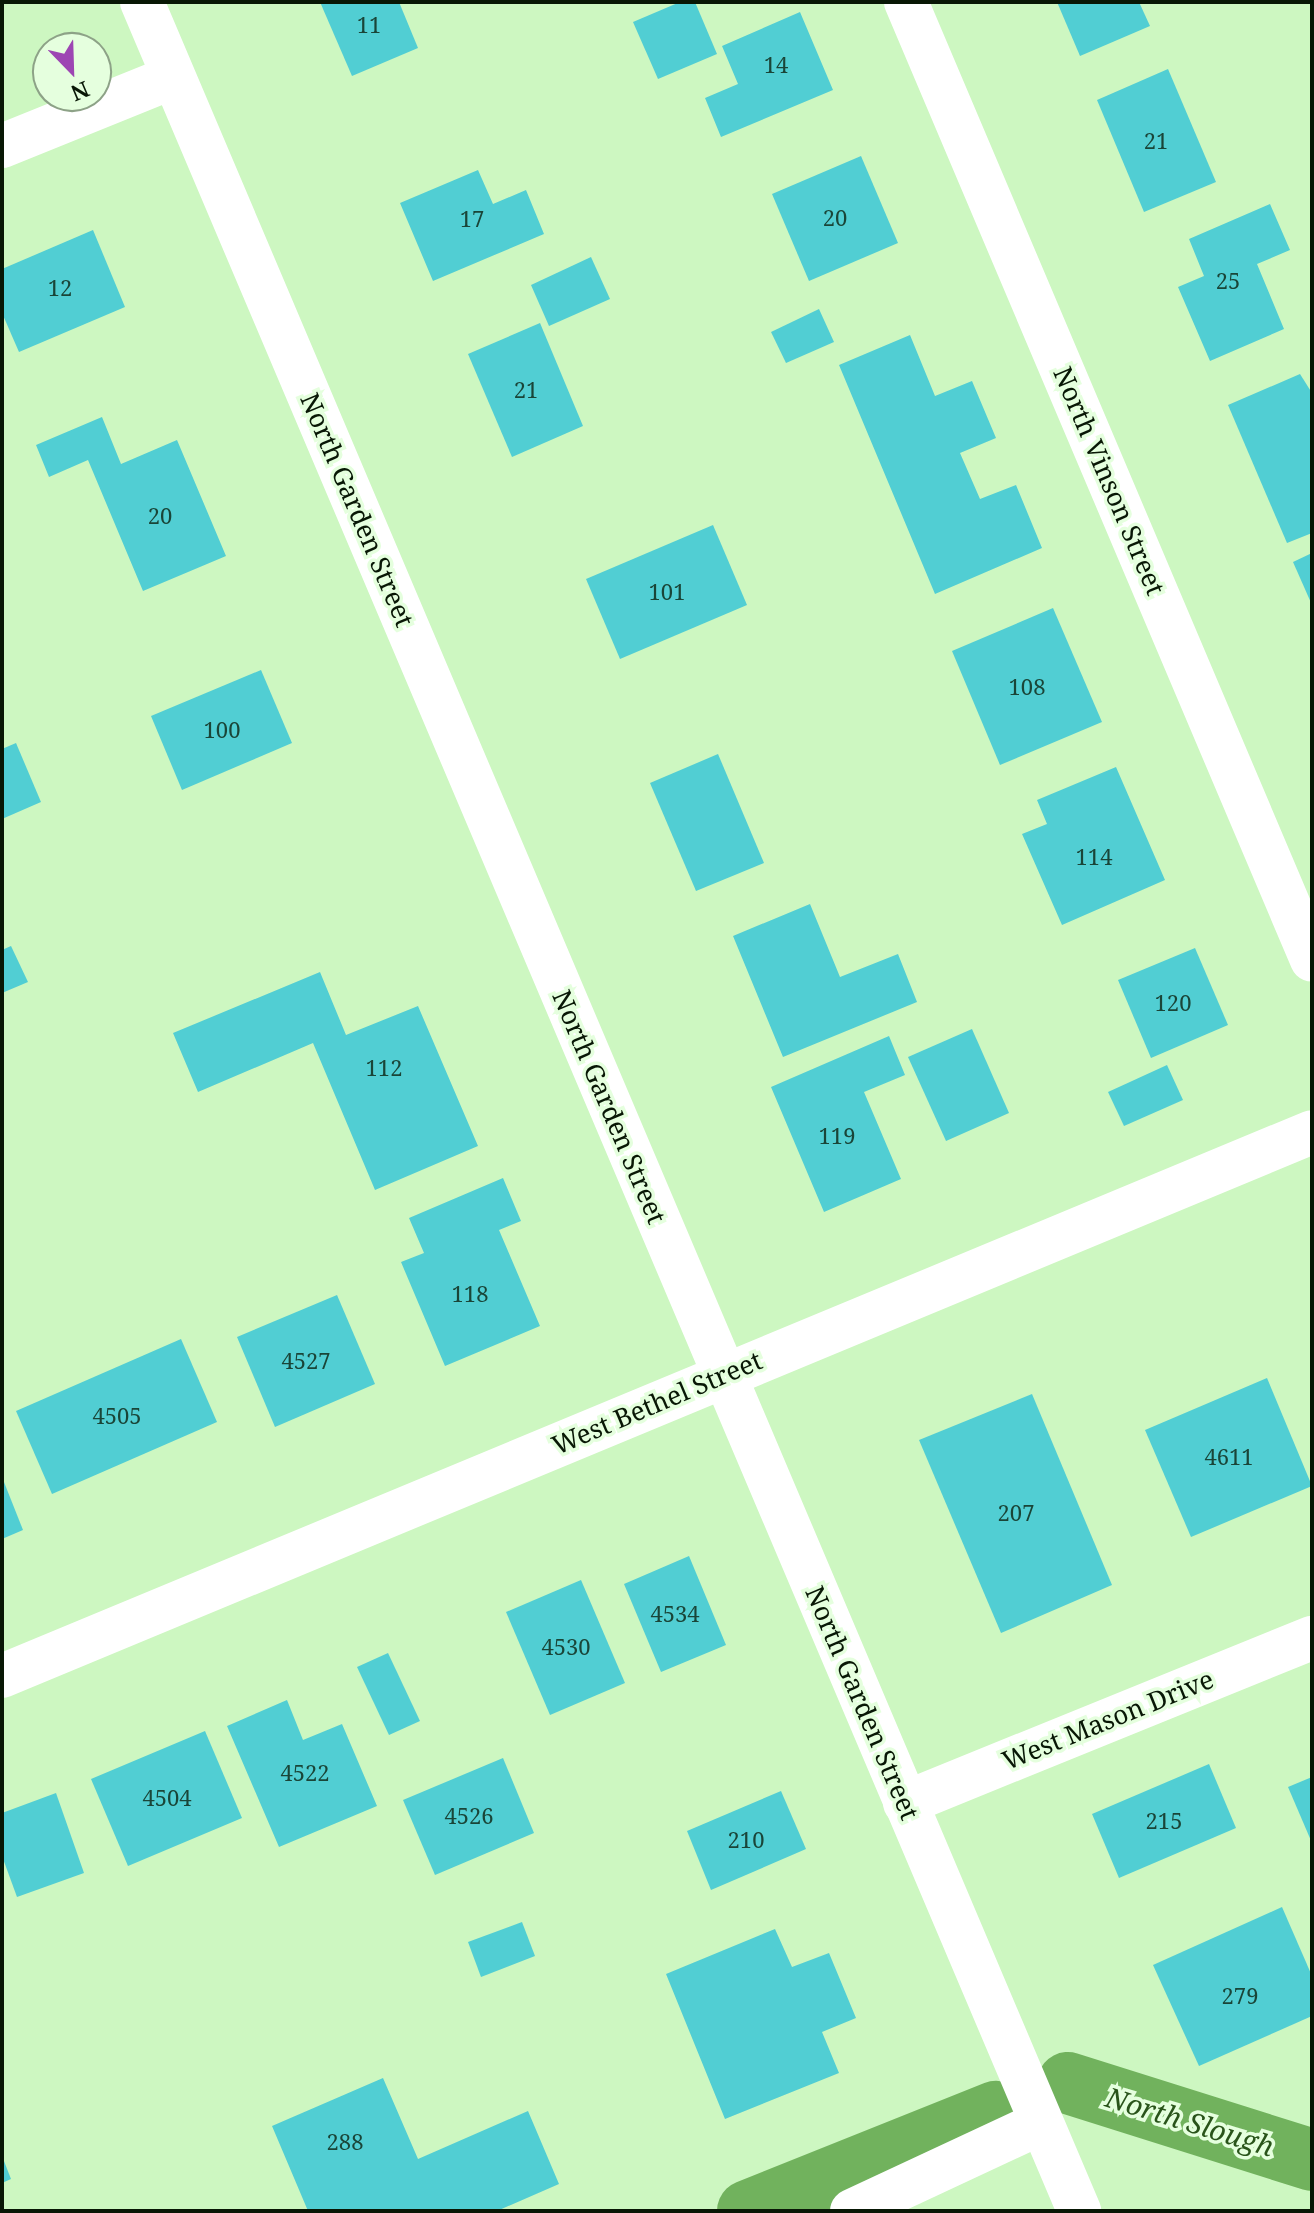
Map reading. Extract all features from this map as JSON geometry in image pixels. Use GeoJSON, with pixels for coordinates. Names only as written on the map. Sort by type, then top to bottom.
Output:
{"type":"FeatureCollection","features":[{"type":"Feature","properties":{"kind":"street","name":"North Garden Street"},"geometry":{"type":"LineString","coordinates":[[142,2],[1079,2211]]}},
{"type":"Feature","properties":{"kind":"street","name":"North Vinson Street"},"geometry":{"type":"LineString","coordinates":[[906,2],[1312,960]]}},
{"type":"Feature","properties":{"kind":"street"},"geometry":{"type":"LineString","coordinates":[[2,146],[173,77]]}},
{"type":"Feature","properties":{"kind":"street","name":"West Bethel Street"},"geometry":{"type":"LineString","coordinates":[[2,1676],[1312,1132]]}},
{"type":"Feature","properties":{"kind":"street","name":"West Mason Drive"},"geometry":{"type":"LineString","coordinates":[[905,1803],[1312,1638]]}},
{"type":"Feature","properties":{"kind":"street"},"geometry":{"type":"LineString","coordinates":[[852,2211],[1041,2123]]}},
{"type":"Feature","properties":{"kind":"building"},"geometry":{"type":"Polygon","coordinates":[[[320,2],[399,2],[418,48],[352,76],[320,2]]]}},
{"type":"Feature","properties":{"kind":"building"},"geometry":{"type":"Polygon","coordinates":[[[680,2],[695,2],[717,54],[658,79],[633,22],[680,2]]]}},
{"type":"Feature","properties":{"kind":"building"},"geometry":{"type":"Polygon","coordinates":[[[1057,2],[1139,2],[1150,26],[1080,56],[1057,2]]]}},
{"type":"Feature","properties":{"kind":"building"},"geometry":{"type":"Polygon","coordinates":[[[800,12],[833,90],[721,137],[705,98],[738,84],[722,46],[800,12]]]}},
{"type":"Feature","properties":{"kind":"building"},"geometry":{"type":"Polygon","coordinates":[[[1168,69],[1216,182],[1144,212],[1097,100],[1168,69]]]}},
{"type":"Feature","properties":{"kind":"building"},"geometry":{"type":"Polygon","coordinates":[[[861,156],[898,243],[809,281],[772,194],[861,156]]]}},
{"type":"Feature","properties":{"kind":"building"},"geometry":{"type":"Polygon","coordinates":[[[478,170],[493,204],[526,190],[544,234],[433,281],[400,203],[478,170]]]}},
{"type":"Feature","properties":{"kind":"building"},"geometry":{"type":"Polygon","coordinates":[[[1270,204],[1290,250],[1257,264],[1284,329],[1210,361],[1178,287],[1204,276],[1189,239],[1270,204]]]}},
{"type":"Feature","properties":{"kind":"building"},"geometry":{"type":"Polygon","coordinates":[[[93,230],[125,307],[19,352],[2,313],[2,269],[93,230]]]}},
{"type":"Feature","properties":{"kind":"building"},"geometry":{"type":"Polygon","coordinates":[[[591,257],[610,299],[549,326],[531,285],[591,257]]]}},
{"type":"Feature","properties":{"kind":"building"},"geometry":{"type":"Polygon","coordinates":[[[819,309],[834,342],[786,363],[771,332],[819,309]]]}},
{"type":"Feature","properties":{"kind":"building"},"geometry":{"type":"Polygon","coordinates":[[[540,323],[583,426],[512,457],[468,354],[540,323]]]}},
{"type":"Feature","properties":{"kind":"building"},"geometry":{"type":"Polygon","coordinates":[[[910,335],[935,396],[972,381],[996,438],[960,453],[980,499],[1016,485],[1042,548],[935,594],[839,365],[910,335]]]}},
{"type":"Feature","properties":{"kind":"building"},"geometry":{"type":"Polygon","coordinates":[[[1300,374],[1312,393],[1312,533],[1287,543],[1228,405],[1300,374]]]}},
{"type":"Feature","properties":{"kind":"building"},"geometry":{"type":"Polygon","coordinates":[[[102,417],[121,464],[177,440],[226,556],[143,591],[88,460],[49,477],[36,445],[102,417]]]}},
{"type":"Feature","properties":{"kind":"building"},"geometry":{"type":"Polygon","coordinates":[[[713,525],[747,605],[620,659],[586,579],[713,525]]]}},
{"type":"Feature","properties":{"kind":"building"},"geometry":{"type":"Polygon","coordinates":[[[1312,553],[1312,605],[1293,562],[1312,553]]]}},
{"type":"Feature","properties":{"kind":"building"},"geometry":{"type":"Polygon","coordinates":[[[1053,608],[1102,722],[1000,765],[952,651],[1053,608]]]}},
{"type":"Feature","properties":{"kind":"building"},"geometry":{"type":"Polygon","coordinates":[[[261,670],[292,743],[182,790],[151,716],[261,670]]]}},
{"type":"Feature","properties":{"kind":"building"},"geometry":{"type":"Polygon","coordinates":[[[16,743],[41,802],[2,819],[2,749],[16,743]]]}},
{"type":"Feature","properties":{"kind":"building"},"geometry":{"type":"Polygon","coordinates":[[[718,754],[764,863],[696,891],[650,783],[718,754]]]}},
{"type":"Feature","properties":{"kind":"building"},"geometry":{"type":"Polygon","coordinates":[[[1116,767],[1165,880],[1062,925],[1022,834],[1047,824],[1037,800],[1116,767]]]}},
{"type":"Feature","properties":{"kind":"building"},"geometry":{"type":"Polygon","coordinates":[[[810,904],[840,977],[898,954],[917,1002],[783,1057],[733,936],[810,904]]]}},
{"type":"Feature","properties":{"kind":"building"},"geometry":{"type":"Polygon","coordinates":[[[11,946],[28,982],[2,993],[2,950],[11,946]]]}},
{"type":"Feature","properties":{"kind":"building"},"geometry":{"type":"Polygon","coordinates":[[[1195,948],[1228,1025],[1151,1058],[1118,980],[1195,948]]]}},
{"type":"Feature","properties":{"kind":"building"},"geometry":{"type":"Polygon","coordinates":[[[320,972],[346,1035],[418,1006],[478,1146],[375,1190],[313,1043],[198,1092],[173,1033],[320,972]]]}},
{"type":"Feature","properties":{"kind":"building"},"geometry":{"type":"Polygon","coordinates":[[[972,1029],[1009,1113],[946,1141],[908,1057],[972,1029]]]}},
{"type":"Feature","properties":{"kind":"building"},"geometry":{"type":"Polygon","coordinates":[[[889,1036],[905,1075],[864,1092],[901,1179],[824,1212],[771,1087],[889,1036]]]}},
{"type":"Feature","properties":{"kind":"building"},"geometry":{"type":"Polygon","coordinates":[[[1167,1065],[1183,1100],[1124,1126],[1108,1092],[1167,1065]]]}},
{"type":"Feature","properties":{"kind":"building"},"geometry":{"type":"Polygon","coordinates":[[[503,1178],[521,1221],[499,1230],[540,1326],[445,1366],[401,1262],[424,1253],[409,1218],[503,1178]]]}},
{"type":"Feature","properties":{"kind":"building"},"geometry":{"type":"Polygon","coordinates":[[[337,1295],[375,1384],[275,1427],[237,1337],[337,1295]]]}},
{"type":"Feature","properties":{"kind":"building"},"geometry":{"type":"Polygon","coordinates":[[[181,1339],[217,1422],[52,1494],[16,1411],[181,1339]]]}},
{"type":"Feature","properties":{"kind":"building"},"geometry":{"type":"Polygon","coordinates":[[[1267,1378],[1312,1486],[1191,1537],[1145,1430],[1267,1378]]]}},
{"type":"Feature","properties":{"kind":"building"},"geometry":{"type":"Polygon","coordinates":[[[1032,1394],[1112,1585],[1001,1633],[919,1440],[1032,1394]]]}},
{"type":"Feature","properties":{"kind":"building"},"geometry":{"type":"Polygon","coordinates":[[[2,1477],[23,1530],[2,1539],[2,1477]]]}},
{"type":"Feature","properties":{"kind":"building"},"geometry":{"type":"Polygon","coordinates":[[[689,1556],[726,1645],[661,1672],[624,1584],[689,1556]]]}},
{"type":"Feature","properties":{"kind":"building"},"geometry":{"type":"Polygon","coordinates":[[[581,1580],[625,1683],[550,1715],[506,1612],[581,1580]]]}},
{"type":"Feature","properties":{"kind":"building"},"geometry":{"type":"Polygon","coordinates":[[[388,1653],[420,1721],[389,1735],[357,1667],[388,1653]]]}},
{"type":"Feature","properties":{"kind":"building"},"geometry":{"type":"Polygon","coordinates":[[[287,1700],[303,1740],[342,1724],[377,1806],[279,1847],[227,1726],[287,1700]]]}},
{"type":"Feature","properties":{"kind":"building"},"geometry":{"type":"Polygon","coordinates":[[[205,1731],[242,1818],[128,1866],[91,1779],[205,1731]]]}},
{"type":"Feature","properties":{"kind":"building"},"geometry":{"type":"Polygon","coordinates":[[[503,1758],[534,1833],[435,1875],[403,1800],[503,1758]]]}},
{"type":"Feature","properties":{"kind":"building"},"geometry":{"type":"Polygon","coordinates":[[[1209,1764],[1236,1828],[1119,1878],[1092,1814],[1209,1764]]]}},
{"type":"Feature","properties":{"kind":"building"},"geometry":{"type":"Polygon","coordinates":[[[1312,1777],[1312,1843],[1288,1787],[1312,1777]]]}},
{"type":"Feature","properties":{"kind":"building"},"geometry":{"type":"Polygon","coordinates":[[[781,1791],[806,1849],[711,1890],[687,1831],[781,1791]]]}},
{"type":"Feature","properties":{"kind":"building"},"geometry":{"type":"Polygon","coordinates":[[[56,1793],[84,1873],[17,1897],[2,1856],[2,1813],[56,1793]]]}},
{"type":"Feature","properties":{"kind":"building"},"geometry":{"type":"Polygon","coordinates":[[[1282,1907],[1312,1976],[1312,2016],[1199,2066],[1153,1965],[1282,1907]]]}},
{"type":"Feature","properties":{"kind":"building"},"geometry":{"type":"Polygon","coordinates":[[[522,1922],[535,1956],[481,1977],[468,1942],[522,1922]]]}},
{"type":"Feature","properties":{"kind":"building"},"geometry":{"type":"Polygon","coordinates":[[[775,1929],[792,1967],[829,1953],[856,2018],[822,2032],[839,2073],[725,2119],[666,1974],[775,1929]]]}},
{"type":"Feature","properties":{"kind":"building"},"geometry":{"type":"Polygon","coordinates":[[[383,2078],[418,2159],[528,2111],[559,2184],[497,2211],[308,2211],[272,2126],[383,2078]]]}},
{"type":"Feature","properties":{"kind":"building"},"geometry":{"type":"Polygon","coordinates":[[[2,2156],[11,2179],[2,2183],[2,2156]]]}},
{"type":"Feature","properties":{"kind":"waterway","name":"North Slough"},"geometry":{"type":"LineString","coordinates":[[1068,2083],[1312,2160]]}},
{"type":"Feature","properties":{"kind":"waterway","name":"North Slough"},"geometry":{"type":"LineString","coordinates":[[748,2211],[996,2112]]}}]}
